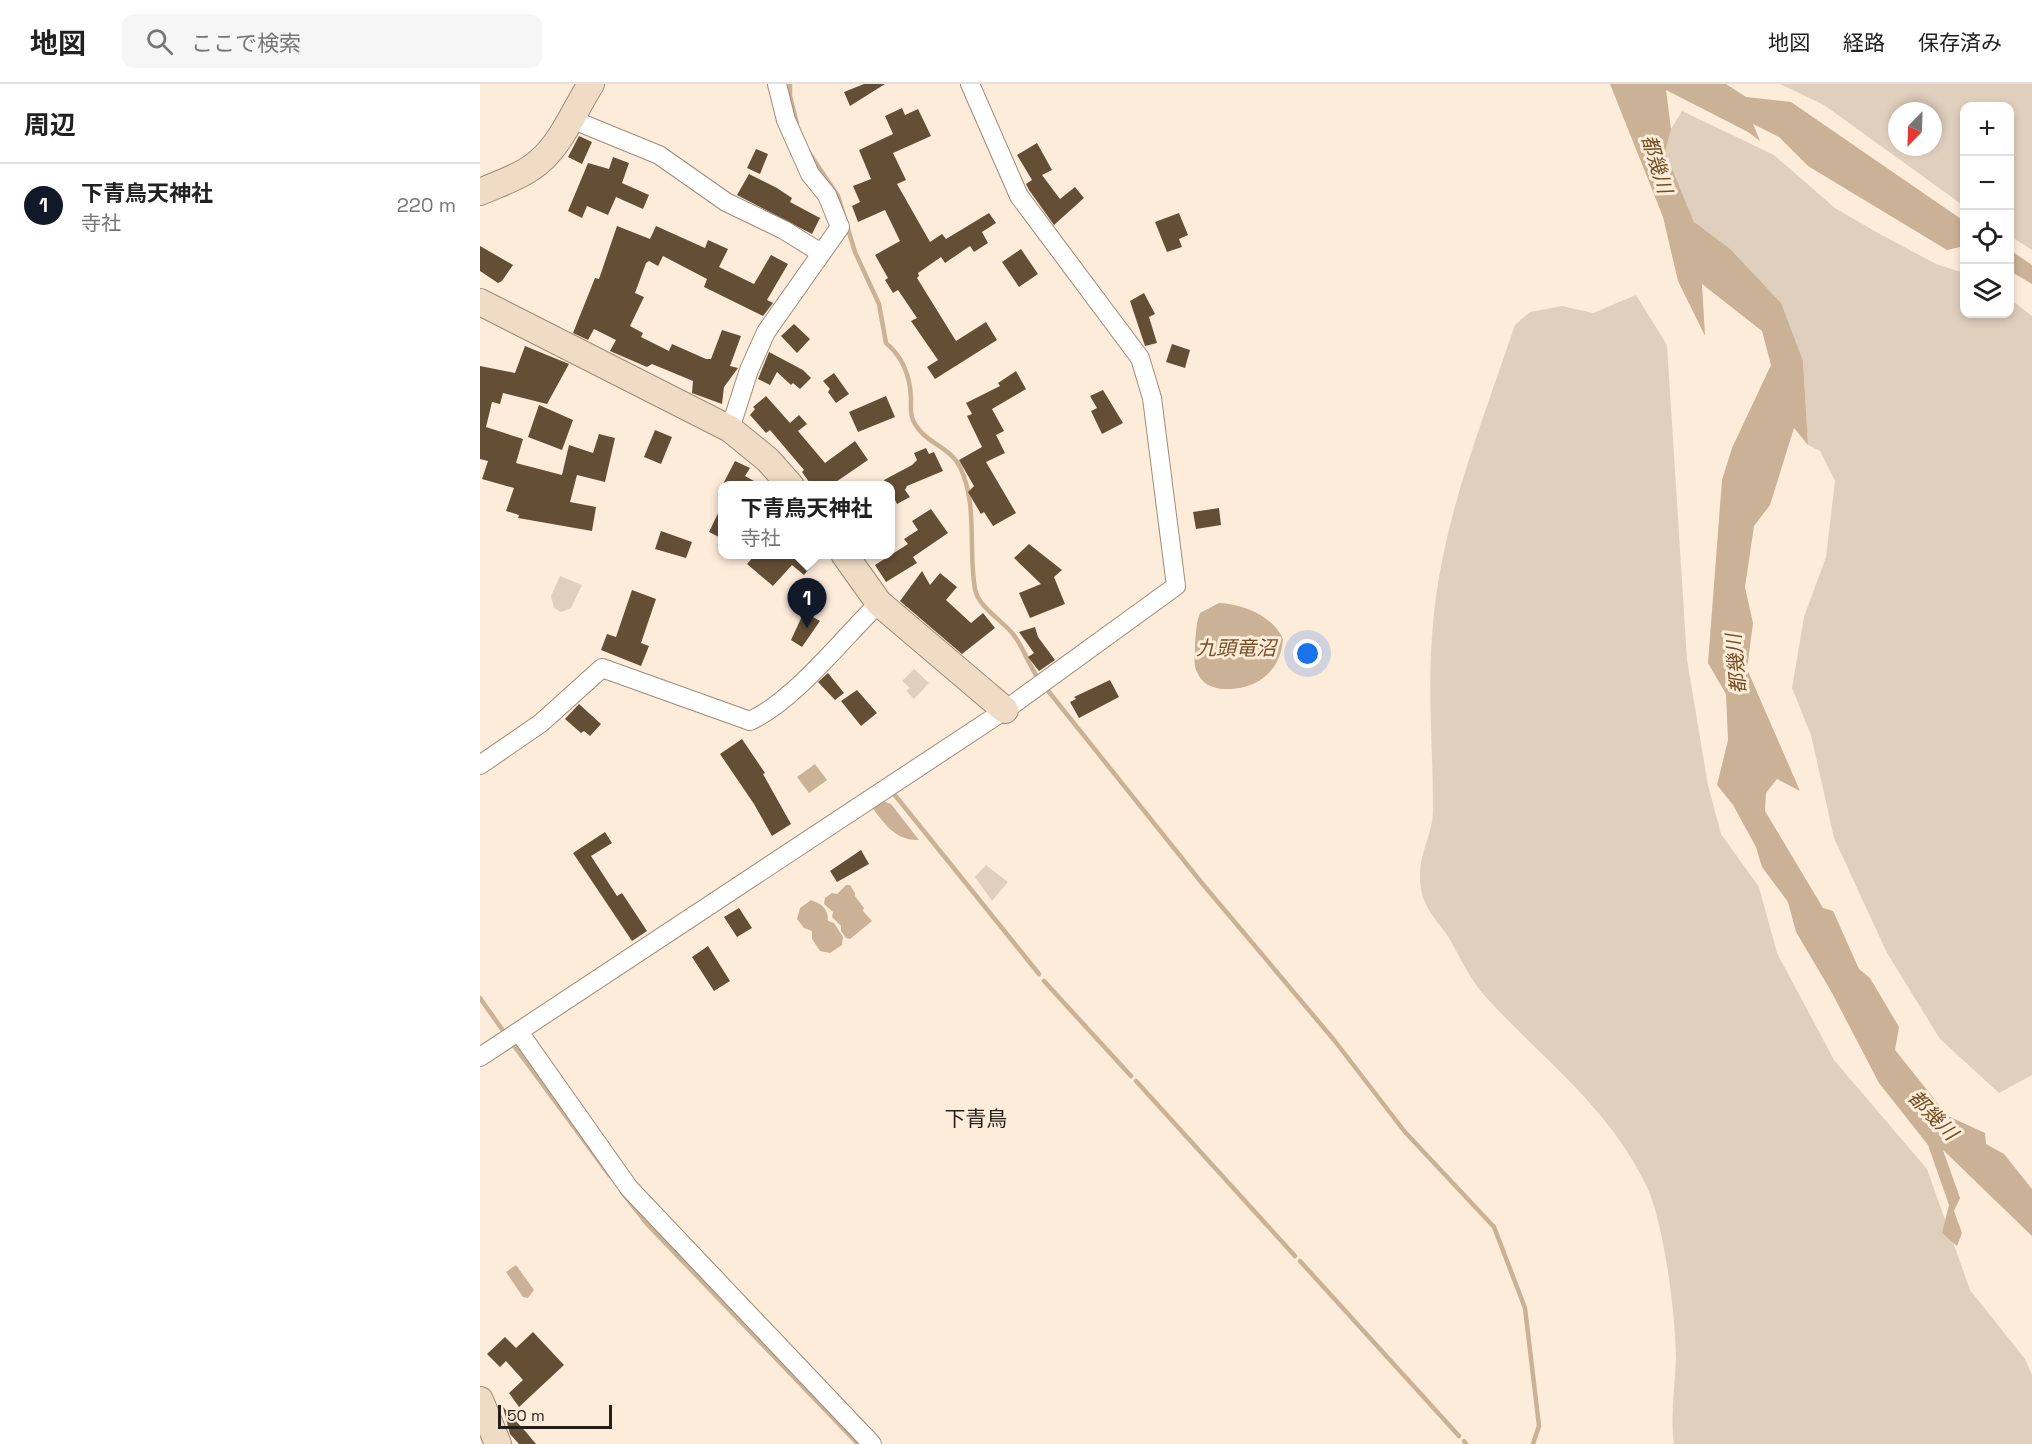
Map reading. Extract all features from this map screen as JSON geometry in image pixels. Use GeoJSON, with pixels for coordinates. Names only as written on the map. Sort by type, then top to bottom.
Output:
{"type":"FeatureCollection","features":[{"type":"Feature","properties":{"kind":"street"},"geometry":{"type":"LineString","coordinates":[[730,429],[749,370],[766,332],[840,227],[827,195],[810,174],[786,120],[777,84]]}},
{"type":"Feature","properties":{"kind":"street"},"geometry":{"type":"LineString","coordinates":[[480,1057],[1005,711],[1176,586],[1152,398],[1140,358],[1019,196],[970,84]]}},
{"type":"Feature","properties":{"kind":"street"},"geometry":{"type":"LineString","coordinates":[[480,192],[507,182],[533,167],[552,147],[571,119],[582,88]]}},
{"type":"Feature","properties":{"kind":"street"},"geometry":{"type":"LineString","coordinates":[[571,119],[659,155],[726,202],[784,230],[821,253]]}},
{"type":"Feature","properties":{"kind":"street"},"geometry":{"type":"LineString","coordinates":[[480,302],[730,429],[768,460],[787,481]]}},
{"type":"Feature","properties":{"kind":"street"},"geometry":{"type":"LineString","coordinates":[[847,559],[879,603],[1005,711]]}},
{"type":"Feature","properties":{"kind":"street"},"geometry":{"type":"LineString","coordinates":[[480,765],[541,723],[602,668],[750,721],[770,712],[790,694],[879,603]]}},
{"type":"Feature","properties":{"kind":"street"},"geometry":{"type":"LineString","coordinates":[[519,1032],[588,1133],[629,1188],[872,1444]]}},
{"type":"Feature","properties":{"kind":"street"},"geometry":{"type":"LineString","coordinates":[[480,1400],[498,1444]]}},
{"type":"Feature","properties":{"kind":"shaded area"},"geometry":{"type":"Polygon","coordinates":[[[1780,84],[2032,84],[2032,250],[2014,239],[2014,102],[1960,102],[1960,203],[1895,156],[1942,156],[1942,102],[1888,102],[1888,151],[1824,105],[1780,84]]]}},
{"type":"Feature","properties":{"kind":"shaded area"},"geometry":{"type":"Polygon","coordinates":[[[1682,111],[1774,155],[1835,208],[1936,264],[1960,272],[1960,318],[2014,318],[2014,302],[2032,316],[2032,1075],[1999,1093],[1940,1039],[1887,953],[1834,838],[1811,735],[1792,688],[1804,617],[1826,557],[1835,481],[1820,451],[1808,445],[1803,361],[1694,222],[1664,151],[1671,129],[1682,111]]]}},
{"type":"Feature","properties":{"kind":"shaded area"},"geometry":{"type":"Polygon","coordinates":[[[1636,295],[1667,345],[1687,660],[1708,785],[1721,834],[1759,887],[1777,953],[1834,1060],[1927,1169],[1970,1290],[2025,1359],[2032,1375],[2032,1444],[1674,1444],[1676,1359],[1674,1320],[1663,1245],[1646,1185],[1613,1131],[1593,1107],[1479,989],[1423,897],[1420,871],[1433,808],[1430,670],[1438,585],[1445,547],[1465,472],[1515,325],[1530,312],[1562,306],[1593,313],[1636,295]]]}},
{"type":"Feature","properties":{"kind":"shaded area"},"geometry":{"type":"Polygon","coordinates":[[[560,576],[582,585],[571,608],[561,612],[554,608],[551,596],[560,576]]]}},
{"type":"Feature","properties":{"kind":"shaded area"},"geometry":{"type":"Polygon","coordinates":[[[914,669],[929,683],[914,699],[906,691],[910,688],[902,681],[914,669]]]}},
{"type":"Feature","properties":{"kind":"shaded area"},"geometry":{"type":"Polygon","coordinates":[[[986,865],[1008,882],[992,901],[975,877],[986,865]]]}},
{"type":"Feature","properties":{"kind":"water","name":"都幾川"},"geometry":{"type":"Polygon","coordinates":[[[1610,84],[1726,84],[1746,97],[1791,102],[1960,218],[1960,247],[1947,250],[1808,166],[1779,137],[1753,124],[1760,141],[1748,132],[1666,90],[1671,129],[1665,152],[1694,222],[1729,248],[1781,303],[1803,361],[1808,445],[1794,428],[1770,505],[1754,526],[1745,587],[1753,623],[1747,669],[1800,791],[1777,779],[1766,793],[1765,811],[1823,908],[1833,911],[1859,969],[1870,978],[1899,1027],[1895,1050],[1948,1116],[1985,1133],[1986,1144],[2004,1154],[2032,1189],[2032,1236],[1943,1150],[1960,1198],[1954,1211],[1962,1233],[1957,1246],[1942,1233],[1949,1205],[1928,1145],[1879,1083],[1831,991],[1796,932],[1788,902],[1762,867],[1756,847],[1733,805],[1717,785],[1728,740],[1726,694],[1708,663],[1722,480],[1732,448],[1771,365],[1762,331],[1702,284],[1705,336],[1678,281],[1663,217],[1610,84]]]}},
{"type":"Feature","properties":{"kind":"water"},"geometry":{"type":"Polygon","coordinates":[[[2014,253],[2032,265],[2032,284],[2014,273],[2014,253]]]}},
{"type":"Feature","properties":{"kind":"water","name":"九頭竜沼"},"geometry":{"type":"Polygon","coordinates":[[[1219,603],[1238,606],[1265,618],[1283,639],[1281,651],[1272,670],[1256,683],[1246,687],[1223,689],[1211,686],[1202,680],[1196,669],[1196,628],[1200,613],[1219,603]]]}},
{"type":"Feature","properties":{"kind":"water"},"geometry":{"type":"Polygon","coordinates":[[[815,764],[827,780],[809,793],[797,777],[815,764]]]}},
{"type":"Feature","properties":{"kind":"water"},"geometry":{"type":"Polygon","coordinates":[[[880,800],[891,804],[919,840],[903,838],[891,830],[871,806],[880,800]]]}},
{"type":"Feature","properties":{"kind":"water"},"geometry":{"type":"Polygon","coordinates":[[[846,885],[850,885],[864,908],[863,911],[872,921],[850,939],[846,938],[841,931],[841,926],[832,917],[833,912],[824,904],[825,898],[832,893],[837,894],[846,885]]]}},
{"type":"Feature","properties":{"kind":"water"},"geometry":{"type":"Polygon","coordinates":[[[811,900],[824,907],[828,921],[834,923],[843,937],[842,945],[830,953],[820,951],[812,939],[812,931],[804,928],[797,919],[800,908],[811,900]]]}},
{"type":"Feature","properties":{"kind":"water"},"geometry":{"type":"Polygon","coordinates":[[[516,1265],[534,1290],[528,1298],[523,1297],[506,1272],[516,1265]]]}},
{"type":"Feature","properties":{"kind":"building"},"geometry":{"type":"Polygon","coordinates":[[[864,84],[885,84],[850,106],[844,92],[864,84]]]}},
{"type":"Feature","properties":{"kind":"building"},"geometry":{"type":"Polygon","coordinates":[[[902,108],[905,115],[918,109],[931,136],[893,153],[906,180],[897,184],[930,242],[942,234],[946,239],[989,213],[996,223],[982,232],[988,243],[974,252],[970,246],[945,263],[941,257],[918,273],[917,278],[956,341],[986,322],[997,340],[935,379],[927,367],[938,360],[911,321],[917,318],[898,290],[893,293],[885,280],[888,278],[875,255],[900,241],[885,210],[858,222],[852,206],[860,202],[853,186],[871,179],[859,150],[893,134],[885,116],[902,108]]]}},
{"type":"Feature","properties":{"kind":"building"},"geometry":{"type":"Polygon","coordinates":[[[579,136],[592,142],[582,164],[568,157],[579,136]]]}},
{"type":"Feature","properties":{"kind":"building"},"geometry":{"type":"Polygon","coordinates":[[[1037,143],[1052,170],[1042,175],[1060,199],[1075,187],[1084,198],[1054,225],[1029,190],[1026,184],[1032,180],[1017,155],[1037,143]]]}},
{"type":"Feature","properties":{"kind":"building"},"geometry":{"type":"Polygon","coordinates":[[[756,149],[768,154],[760,174],[747,168],[756,149]]]}},
{"type":"Feature","properties":{"kind":"building"},"geometry":{"type":"Polygon","coordinates":[[[613,157],[629,163],[622,183],[649,195],[643,209],[616,197],[608,215],[587,206],[582,218],[568,211],[588,163],[609,169],[613,157]]]}},
{"type":"Feature","properties":{"kind":"building"},"geometry":{"type":"Polygon","coordinates":[[[749,174],[777,188],[792,198],[790,202],[820,218],[812,234],[737,195],[749,174]]]}},
{"type":"Feature","properties":{"kind":"building"},"geometry":{"type":"Polygon","coordinates":[[[1179,213],[1188,235],[1179,239],[1182,247],[1167,252],[1155,222],[1179,213]]]}},
{"type":"Feature","properties":{"kind":"building"},"geometry":{"type":"Polygon","coordinates":[[[617,226],[650,239],[656,226],[705,248],[708,240],[728,249],[719,267],[754,284],[771,255],[788,264],[767,300],[773,303],[763,316],[704,287],[707,279],[663,256],[658,266],[649,261],[646,263],[635,293],[644,297],[630,326],[643,333],[641,337],[669,351],[672,344],[711,359],[722,330],[741,336],[730,366],[738,368],[724,387],[722,404],[692,393],[693,381],[652,364],[647,367],[610,351],[616,340],[594,329],[588,340],[573,333],[595,278],[599,279],[617,226]]]}},
{"type":"Feature","properties":{"kind":"building"},"geometry":{"type":"Polygon","coordinates":[[[480,246],[513,265],[502,281],[498,283],[480,271],[480,246]]]}},
{"type":"Feature","properties":{"kind":"building"},"geometry":{"type":"Polygon","coordinates":[[[1021,249],[1038,274],[1019,287],[1002,262],[1021,249]]]}},
{"type":"Feature","properties":{"kind":"building"},"geometry":{"type":"Polygon","coordinates":[[[1144,293],[1155,314],[1149,317],[1157,343],[1145,346],[1130,301],[1144,293]]]}},
{"type":"Feature","properties":{"kind":"building"},"geometry":{"type":"Polygon","coordinates":[[[794,324],[810,339],[797,353],[781,336],[794,324]]]}},
{"type":"Feature","properties":{"kind":"building"},"geometry":{"type":"Polygon","coordinates":[[[1172,344],[1190,350],[1185,368],[1166,362],[1172,344]]]}},
{"type":"Feature","properties":{"kind":"building"},"geometry":{"type":"Polygon","coordinates":[[[525,346],[569,364],[547,404],[503,393],[500,404],[492,402],[486,427],[523,439],[516,463],[562,475],[569,445],[593,453],[599,434],[615,438],[605,482],[577,475],[570,502],[596,507],[592,531],[518,518],[519,515],[506,511],[514,488],[482,479],[488,461],[480,459],[480,366],[515,373],[525,346]]]}},
{"type":"Feature","properties":{"kind":"building"},"geometry":{"type":"Polygon","coordinates":[[[769,352],[803,370],[811,378],[800,389],[793,383],[791,385],[777,372],[770,385],[758,379],[769,352]]]}},
{"type":"Feature","properties":{"kind":"building"},"geometry":{"type":"Polygon","coordinates":[[[1016,371],[1026,389],[992,409],[1004,431],[996,435],[1005,453],[986,462],[1016,513],[993,526],[984,512],[981,514],[968,492],[974,486],[959,460],[982,447],[967,416],[972,414],[966,403],[1000,386],[998,383],[1016,371]]]}},
{"type":"Feature","properties":{"kind":"building"},"geometry":{"type":"Polygon","coordinates":[[[834,373],[849,394],[836,403],[828,392],[830,389],[823,381],[834,373]]]}},
{"type":"Feature","properties":{"kind":"building"},"geometry":{"type":"Polygon","coordinates":[[[1103,390],[1123,423],[1102,434],[1091,411],[1097,408],[1090,396],[1103,390]]]}},
{"type":"Feature","properties":{"kind":"building"},"geometry":{"type":"Polygon","coordinates":[[[766,396],[790,423],[799,415],[807,424],[798,431],[825,463],[855,441],[868,460],[837,481],[808,481],[802,472],[804,470],[770,430],[766,433],[750,415],[755,409],[753,407],[766,396]]]}},
{"type":"Feature","properties":{"kind":"building"},"geometry":{"type":"Polygon","coordinates":[[[886,396],[895,417],[858,432],[849,412],[886,396]]]}},
{"type":"Feature","properties":{"kind":"building"},"geometry":{"type":"Polygon","coordinates":[[[539,405],[573,420],[562,450],[528,437],[539,405]]]}},
{"type":"Feature","properties":{"kind":"building"},"geometry":{"type":"Polygon","coordinates":[[[655,430],[672,437],[661,464],[644,457],[655,430]]]}},
{"type":"Feature","properties":{"kind":"building"},"geometry":{"type":"Polygon","coordinates":[[[926,448],[929,454],[934,452],[943,471],[907,486],[905,490],[910,497],[897,504],[895,481],[884,480],[912,465],[917,460],[914,453],[926,448]]]}},
{"type":"Feature","properties":{"kind":"building"},"geometry":{"type":"Polygon","coordinates":[[[735,461],[750,468],[745,476],[754,481],[725,481],[735,461]]]}},
{"type":"Feature","properties":{"kind":"building"},"geometry":{"type":"Polygon","coordinates":[[[1219,508],[1221,525],[1196,529],[1193,512],[1219,508]]]}},
{"type":"Feature","properties":{"kind":"building"},"geometry":{"type":"Polygon","coordinates":[[[931,509],[948,533],[913,557],[917,563],[886,582],[875,565],[884,559],[895,559],[895,552],[908,544],[904,539],[918,530],[912,521],[931,509]]]}},
{"type":"Feature","properties":{"kind":"building"},"geometry":{"type":"Polygon","coordinates":[[[718,513],[718,536],[709,532],[718,513]]]}},
{"type":"Feature","properties":{"kind":"building"},"geometry":{"type":"Polygon","coordinates":[[[661,531],[692,542],[686,558],[655,549],[661,531]]]}},
{"type":"Feature","properties":{"kind":"building"},"geometry":{"type":"Polygon","coordinates":[[[1029,544],[1062,570],[1054,577],[1065,604],[1030,618],[1019,593],[1041,584],[1014,558],[1029,544]]]}},
{"type":"Feature","properties":{"kind":"building"},"geometry":{"type":"Polygon","coordinates":[[[751,559],[818,559],[804,575],[792,565],[773,586],[747,564],[751,559]]]}},
{"type":"Feature","properties":{"kind":"building"},"geometry":{"type":"Polygon","coordinates":[[[922,571],[930,585],[940,573],[957,587],[946,600],[971,623],[983,613],[995,628],[962,654],[900,601],[922,571]]]}},
{"type":"Feature","properties":{"kind":"building"},"geometry":{"type":"Polygon","coordinates":[[[632,590],[656,599],[641,643],[649,646],[641,666],[601,650],[607,634],[616,637],[632,590]]]}},
{"type":"Feature","properties":{"kind":"building"},"geometry":{"type":"Polygon","coordinates":[[[804,612],[820,621],[802,647],[791,640],[804,612]]]}},
{"type":"Feature","properties":{"kind":"building"},"geometry":{"type":"Polygon","coordinates":[[[1035,627],[1038,637],[1055,660],[1039,671],[1028,657],[1034,653],[1019,632],[1035,627]]]}},
{"type":"Feature","properties":{"kind":"building"},"geometry":{"type":"Polygon","coordinates":[[[828,673],[844,693],[835,700],[818,682],[828,673]]]}},
{"type":"Feature","properties":{"kind":"building"},"geometry":{"type":"Polygon","coordinates":[[[1110,680],[1119,697],[1079,718],[1070,702],[1076,699],[1074,697],[1110,680]]]}},
{"type":"Feature","properties":{"kind":"building"},"geometry":{"type":"Polygon","coordinates":[[[857,690],[877,713],[861,726],[841,701],[857,690]]]}},
{"type":"Feature","properties":{"kind":"building"},"geometry":{"type":"Polygon","coordinates":[[[579,704],[601,724],[590,736],[584,731],[581,733],[565,719],[579,704]]]}},
{"type":"Feature","properties":{"kind":"building"},"geometry":{"type":"Polygon","coordinates":[[[742,739],[765,773],[763,774],[791,824],[772,836],[754,804],[720,754],[742,739]]]}},
{"type":"Feature","properties":{"kind":"building"},"geometry":{"type":"Polygon","coordinates":[[[605,832],[612,843],[591,856],[617,896],[622,893],[647,931],[632,941],[573,853],[605,832]]]}},
{"type":"Feature","properties":{"kind":"building"},"geometry":{"type":"Polygon","coordinates":[[[861,850],[869,864],[837,882],[830,871],[861,850]]]}},
{"type":"Feature","properties":{"kind":"building"},"geometry":{"type":"Polygon","coordinates":[[[739,908],[752,928],[737,937],[724,917],[739,908]]]}},
{"type":"Feature","properties":{"kind":"building"},"geometry":{"type":"Polygon","coordinates":[[[708,946],[730,981],[714,991],[692,957],[708,946]]]}},
{"type":"Feature","properties":{"kind":"building"},"geometry":{"type":"Polygon","coordinates":[[[533,1332],[564,1365],[519,1407],[509,1393],[523,1380],[506,1361],[500,1367],[487,1354],[505,1337],[516,1348],[533,1332]]]}},
{"type":"Feature","properties":{"kind":"building"},"geometry":{"type":"Polygon","coordinates":[[[503,1407],[536,1444],[519,1444],[510,1434],[503,1407]]]}},
{"type":"Feature","properties":{"kind":"waterway"},"geometry":{"type":"LineString","coordinates":[[790,84],[790,96],[797,124]]}},
{"type":"Feature","properties":{"kind":"waterway"},"geometry":{"type":"LineString","coordinates":[[808,151],[838,196],[855,252],[879,304],[886,343],[897,354],[907,375],[913,420],[923,434],[956,460],[966,481],[971,512],[973,574],[977,596],[1013,634],[1040,681]]}},
{"type":"Feature","properties":{"kind":"waterway"},"geometry":{"type":"LineString","coordinates":[[1045,687],[1201,882],[1334,1040],[1405,1132],[1494,1227],[1525,1308],[1539,1426],[1533,1444]]}},
{"type":"Feature","properties":{"kind":"waterway"},"geometry":{"type":"LineString","coordinates":[[894,794],[1039,974]]}},
{"type":"Feature","properties":{"kind":"waterway"},"geometry":{"type":"LineString","coordinates":[[1044,981],[1131,1076]]}},
{"type":"Feature","properties":{"kind":"waterway"},"geometry":{"type":"LineString","coordinates":[[480,998],[504,1032]]}},
{"type":"Feature","properties":{"kind":"waterway"},"geometry":{"type":"LineString","coordinates":[[515,1047],[610,1176]]}},
{"type":"Feature","properties":{"kind":"waterway"},"geometry":{"type":"LineString","coordinates":[[1136,1081],[1295,1256]]}},
{"type":"Feature","properties":{"kind":"waterway"},"geometry":{"type":"LineString","coordinates":[[622,1192],[648,1225],[858,1444]]}},
{"type":"Feature","properties":{"kind":"waterway"},"geometry":{"type":"LineString","coordinates":[[1300,1261],[1459,1436]]}},
{"type":"Feature","properties":{"kind":"place","name":"下青鳥天神社"},"geometry":{"type":"Point","coordinates":[807,628]}},
{"type":"Feature","properties":{"kind":"district","name":"下青鳥"},"geometry":{"type":"Point","coordinates":[976,1119]}}]}
